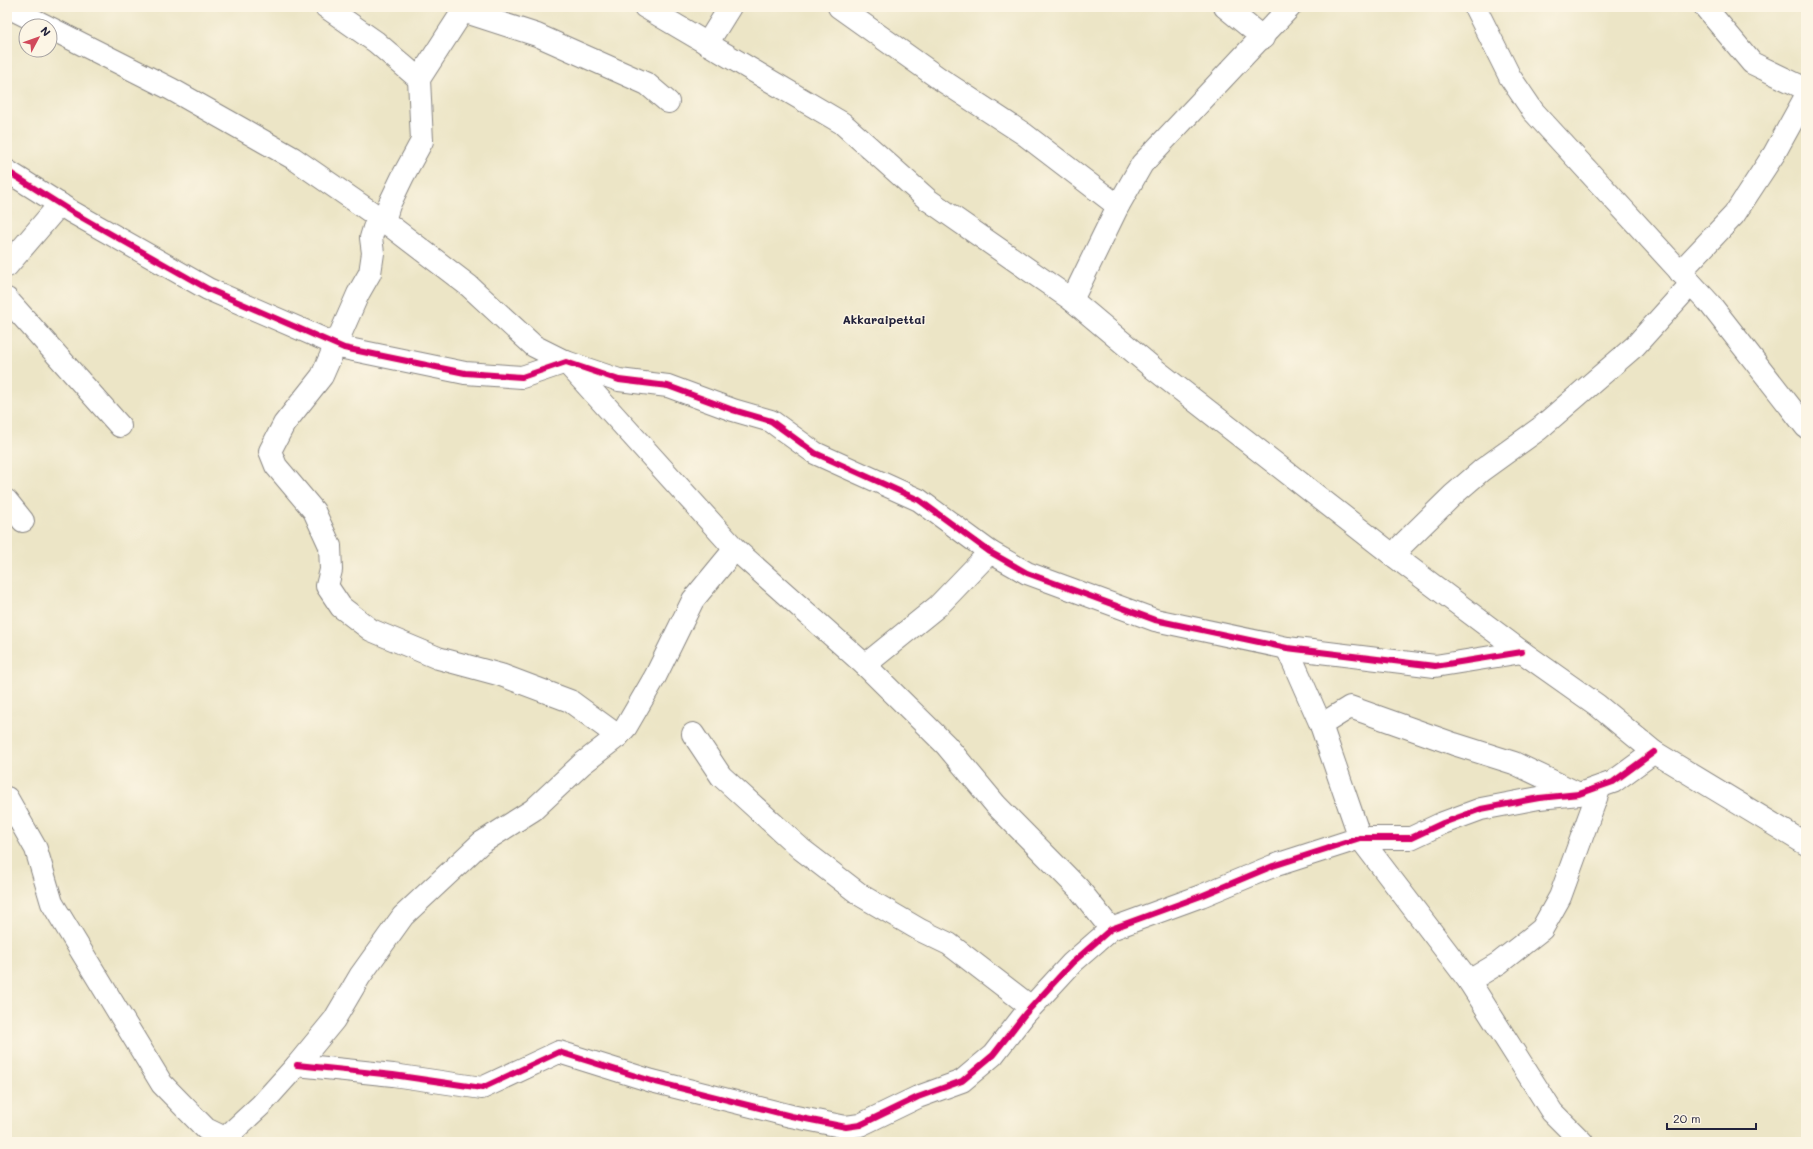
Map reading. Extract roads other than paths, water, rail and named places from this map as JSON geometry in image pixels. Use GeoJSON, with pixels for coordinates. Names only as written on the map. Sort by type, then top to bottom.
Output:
{"type":"FeatureCollection","features":[{"type":"Feature","properties":{"kind":"street"},"geometry":{"type":"LineString","coordinates":[[8,7],[30,18]]}},
{"type":"Feature","properties":{"kind":"street"},"geometry":{"type":"LineString","coordinates":[[326,7],[376,42],[419,79]]}},
{"type":"Feature","properties":{"kind":"street"},"geometry":{"type":"LineString","coordinates":[[645,7],[842,123],[927,199],[1072,300],[1153,368],[1394,556],[1522,652],[1597,705],[1654,752],[1806,844]]}},
{"type":"Feature","properties":{"kind":"street"},"geometry":{"type":"LineString","coordinates":[[707,44],[730,7]]}},
{"type":"Feature","properties":{"kind":"street"},"geometry":{"type":"LineString","coordinates":[[839,7],[940,80],[1024,134],[1118,206]]}},
{"type":"Feature","properties":{"kind":"street"},"geometry":{"type":"LineString","coordinates":[[1225,7],[1263,38]]}},
{"type":"Feature","properties":{"kind":"street"},"geometry":{"type":"LineString","coordinates":[[1072,300],[1118,206],[1142,164],[1204,96],[1263,38],[1290,7]]}},
{"type":"Feature","properties":{"kind":"street"},"geometry":{"type":"LineString","coordinates":[[1475,7],[1510,77],[1533,111],[1710,304],[1806,427]]}},
{"type":"Feature","properties":{"kind":"street"},"geometry":{"type":"LineString","coordinates":[[1705,7],[1752,63],[1806,89]]}},
{"type":"Feature","properties":{"kind":"street"},"geometry":{"type":"LineString","coordinates":[[618,736],[570,701],[501,675],[438,658],[371,630],[341,608],[327,586],[330,570],[330,546],[327,539],[314,511],[276,466],[270,451],[284,424],[322,376],[337,345],[358,294],[370,273],[373,253],[371,238],[374,228],[384,221],[396,190],[422,141],[419,79],[461,9],[537,36],[647,84],[668,102]]}},
{"type":"Feature","properties":{"kind":"street"},"geometry":{"type":"LineString","coordinates":[[58,32],[171,89],[293,158],[384,221],[469,286],[534,346],[566,362],[620,380],[668,386],[733,410],[771,421],[815,453],[919,500],[990,552],[1027,573],[1155,620],[1287,648],[1435,666],[1522,652]]}},
{"type":"Feature","properties":{"kind":"street"},"geometry":{"type":"LineString","coordinates":[[1394,556],[1402,545],[1453,495],[1482,470],[1539,429],[1635,346],[1734,215],[1774,154],[1806,96]]}},
{"type":"Feature","properties":{"kind":"street"},"geometry":{"type":"LineString","coordinates":[[7,171],[60,204],[208,289],[344,348],[466,372],[522,377],[566,362]]}},
{"type":"Feature","properties":{"kind":"street"},"geometry":{"type":"LineString","coordinates":[[7,266],[60,204]]}},
{"type":"Feature","properties":{"kind":"street"},"geometry":{"type":"LineString","coordinates":[[7,299],[120,426]]}},
{"type":"Feature","properties":{"kind":"street"},"geometry":{"type":"LineString","coordinates":[[566,362],[735,550],[865,665],[946,745],[996,805],[1079,888],[1112,929]]}},
{"type":"Feature","properties":{"kind":"street"},"geometry":{"type":"LineString","coordinates":[[7,501],[23,521]]}},
{"type":"Feature","properties":{"kind":"street"},"geometry":{"type":"LineString","coordinates":[[7,798],[36,849],[52,903],[162,1084],[206,1129],[227,1141],[297,1065],[334,1020],[360,976],[403,916],[481,843],[533,810],[582,764],[618,736],[626,727],[655,677],[692,600],[735,550]]}},
{"type":"Feature","properties":{"kind":"street"},"geometry":{"type":"LineString","coordinates":[[865,665],[938,606],[990,552]]}},
{"type":"Feature","properties":{"kind":"street"},"geometry":{"type":"LineString","coordinates":[[1287,648],[1321,725],[1360,838],[1469,981],[1552,1112],[1582,1142]]}},
{"type":"Feature","properties":{"kind":"street"},"geometry":{"type":"LineString","coordinates":[[1321,725],[1350,707],[1454,744],[1514,763],[1579,794]]}},
{"type":"Feature","properties":{"kind":"street"},"geometry":{"type":"LineString","coordinates":[[693,734],[722,776],[801,849],[862,896],[920,930],[949,944],[1030,1007]]}},
{"type":"Feature","properties":{"kind":"street"},"geometry":{"type":"LineString","coordinates":[[297,1065],[392,1075],[482,1088],[559,1052],[683,1089],[791,1116],[846,1134],[860,1125],[918,1097],[962,1082],[993,1055],[1030,1007],[1072,963],[1112,929],[1202,896],[1273,866],[1360,838],[1411,838],[1443,823],[1481,809],[1539,798],[1579,794],[1614,782],[1654,752]]}},
{"type":"Feature","properties":{"kind":"street"},"geometry":{"type":"LineString","coordinates":[[1469,981],[1499,963],[1542,929],[1560,897],[1600,787]]}},
{"type":"Feature","properties":{"kind":"district","name":"Akkaraipettai"},"geometry":{"type":"Point","coordinates":[884,319]}}]}
